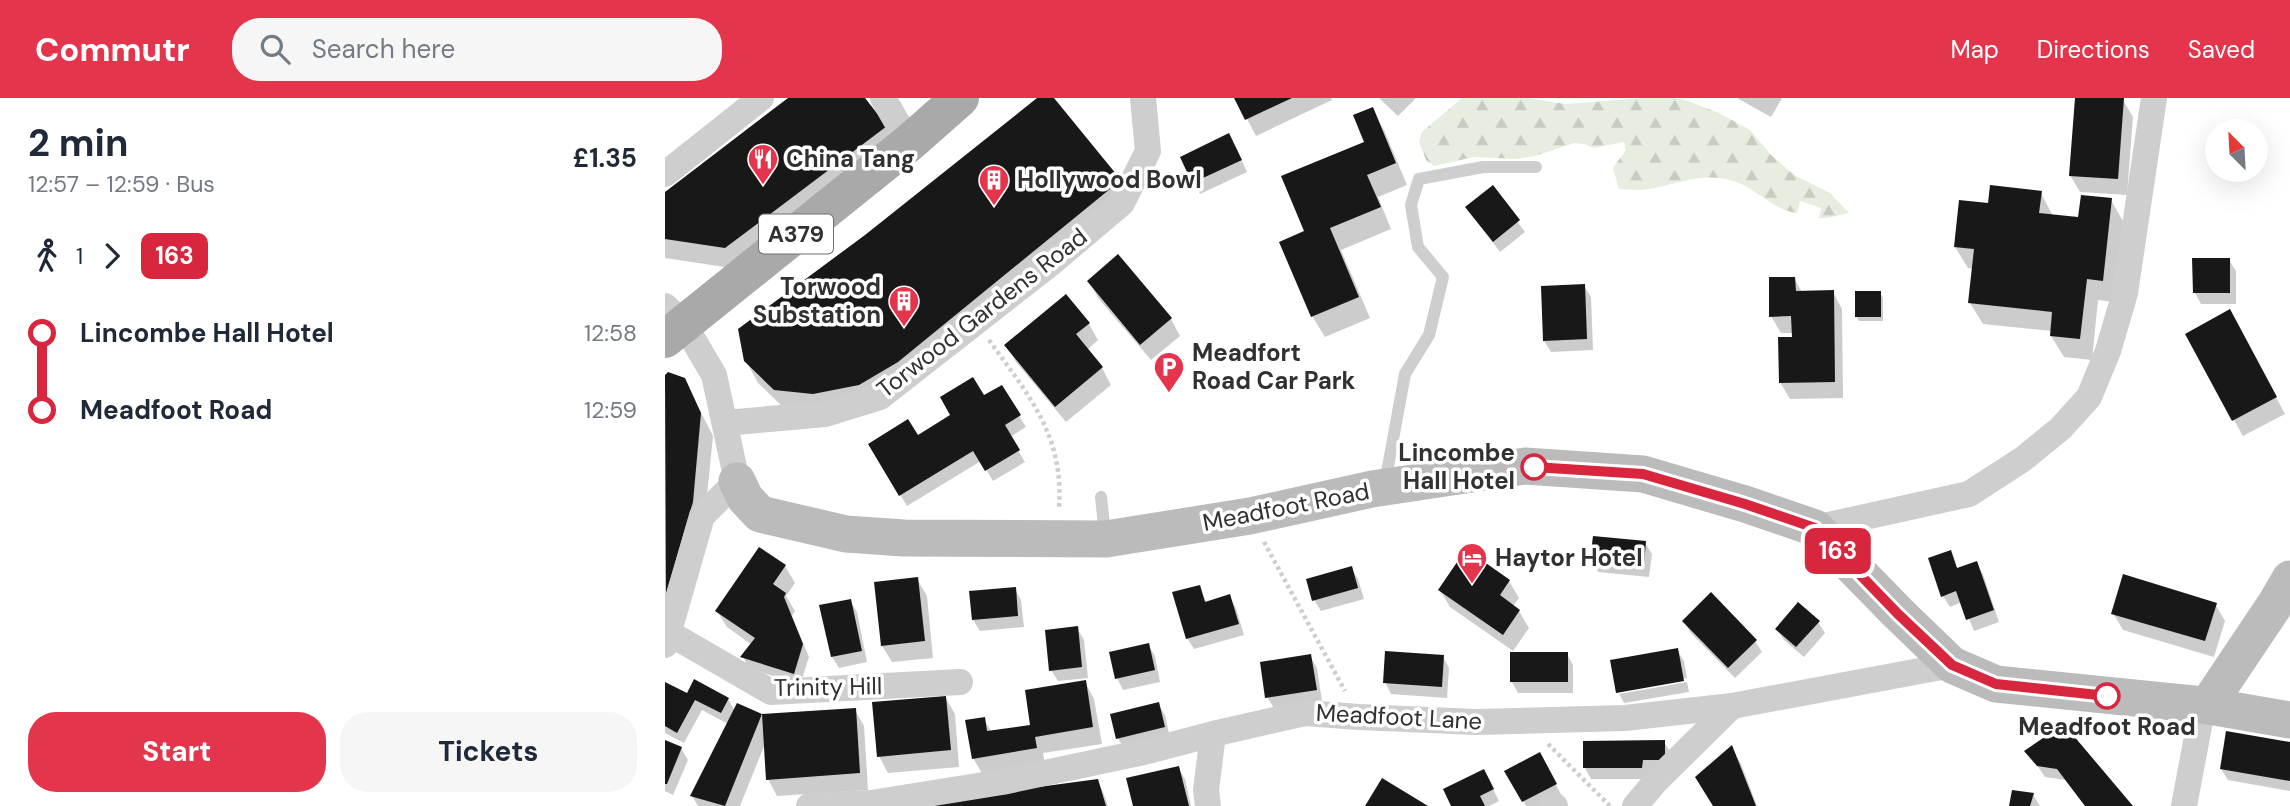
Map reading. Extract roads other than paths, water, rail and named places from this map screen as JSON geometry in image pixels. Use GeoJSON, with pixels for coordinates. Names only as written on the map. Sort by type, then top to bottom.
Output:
{"type":"FeatureCollection","features":[{"type":"Feature","properties":{"kind":"main road","name":"A379"},"geometry":{"type":"LineString","coordinates":[[671,323],[909,143],[960,98]]}},
{"type":"Feature","properties":{"kind":"street"},"geometry":{"type":"LineString","coordinates":[[665,174],[761,98]]}},
{"type":"Feature","properties":{"kind":"street"},"geometry":{"type":"LineString","coordinates":[[883,98],[909,143]]}},
{"type":"Feature","properties":{"kind":"street","name":"Torwood Gardens Road"},"geometry":{"type":"LineString","coordinates":[[725,423],[825,414],[880,397],[1050,264],[1122,203],[1148,151],[1143,98]]}},
{"type":"Feature","properties":{"kind":"street"},"geometry":{"type":"LineString","coordinates":[[1815,528],[1969,494],[2023,459],[2061,428],[2089,397],[2108,351],[2125,293],[2154,98]]}},
{"type":"Feature","properties":{"kind":"street"},"geometry":{"type":"LineString","coordinates":[[667,639],[702,516],[737,481],[714,375],[671,323]]}},
{"type":"Feature","properties":{"kind":"street","name":"Meadfoot Road"},"geometry":{"type":"LineString","coordinates":[[737,481],[745,499],[760,514],[846,534],[904,538],[1105,539],[1250,516],[1384,487],[1525,466],[1643,474],[1815,528],[1898,614],[1952,665],[1996,684],[2205,705],[2290,720]]}},
{"type":"Feature","properties":{"kind":"street"},"geometry":{"type":"LineString","coordinates":[[2184,806],[2205,705],[2290,579]]}},
{"type":"Feature","properties":{"kind":"street","name":"Trinity Hill"},"geometry":{"type":"LineString","coordinates":[[667,639],[771,692],[960,682]]}},
{"type":"Feature","properties":{"kind":"street","name":"Meadfoot Lane"},"geometry":{"type":"LineString","coordinates":[[809,806],[871,803],[1002,782],[1145,752],[1305,713],[1476,722],[1625,718],[1732,706],[1952,665]]}},
{"type":"Feature","properties":{"kind":"street"},"geometry":{"type":"LineString","coordinates":[[1635,806],[1656,781],[1732,706]]}},
{"type":"Feature","properties":{"kind":"street"},"geometry":{"type":"LineString","coordinates":[[1208,806],[1206,790],[1213,734]]}},
{"type":"Feature","properties":{"kind":"lane"},"geometry":{"type":"LineString","coordinates":[[1384,487],[1405,374],[1429,335],[1443,277],[1418,247],[1411,205],[1419,179],[1483,167],[1536,167]]}},
{"type":"Feature","properties":{"kind":"lane"},"geometry":{"type":"LineString","coordinates":[[1101,497],[1105,539]]}},
{"type":"Feature","properties":{"kind":"place","name":"China Tang"},"geometry":{"type":"Point","coordinates":[763,186]}},
{"type":"Feature","properties":{"kind":"place","name":"Hollywood Bowl"},"geometry":{"type":"Point","coordinates":[994,207]}},
{"type":"Feature","properties":{"kind":"place","name":"Torwood Substation"},"geometry":{"type":"Point","coordinates":[904,328]}},
{"type":"Feature","properties":{"kind":"place","name":"Meadfort Road Car Park"},"geometry":{"type":"Point","coordinates":[1169,394]}},
{"type":"Feature","properties":{"kind":"place","name":"Lincombe Hall Hotel"},"geometry":{"type":"Point","coordinates":[1534,467]}},
{"type":"Feature","properties":{"kind":"place","name":"Haytor Hotel"},"geometry":{"type":"Point","coordinates":[1472,585]}},
{"type":"Feature","properties":{"kind":"place","name":"Meadfoot Road"},"geometry":{"type":"Point","coordinates":[2107,696]}}]}
